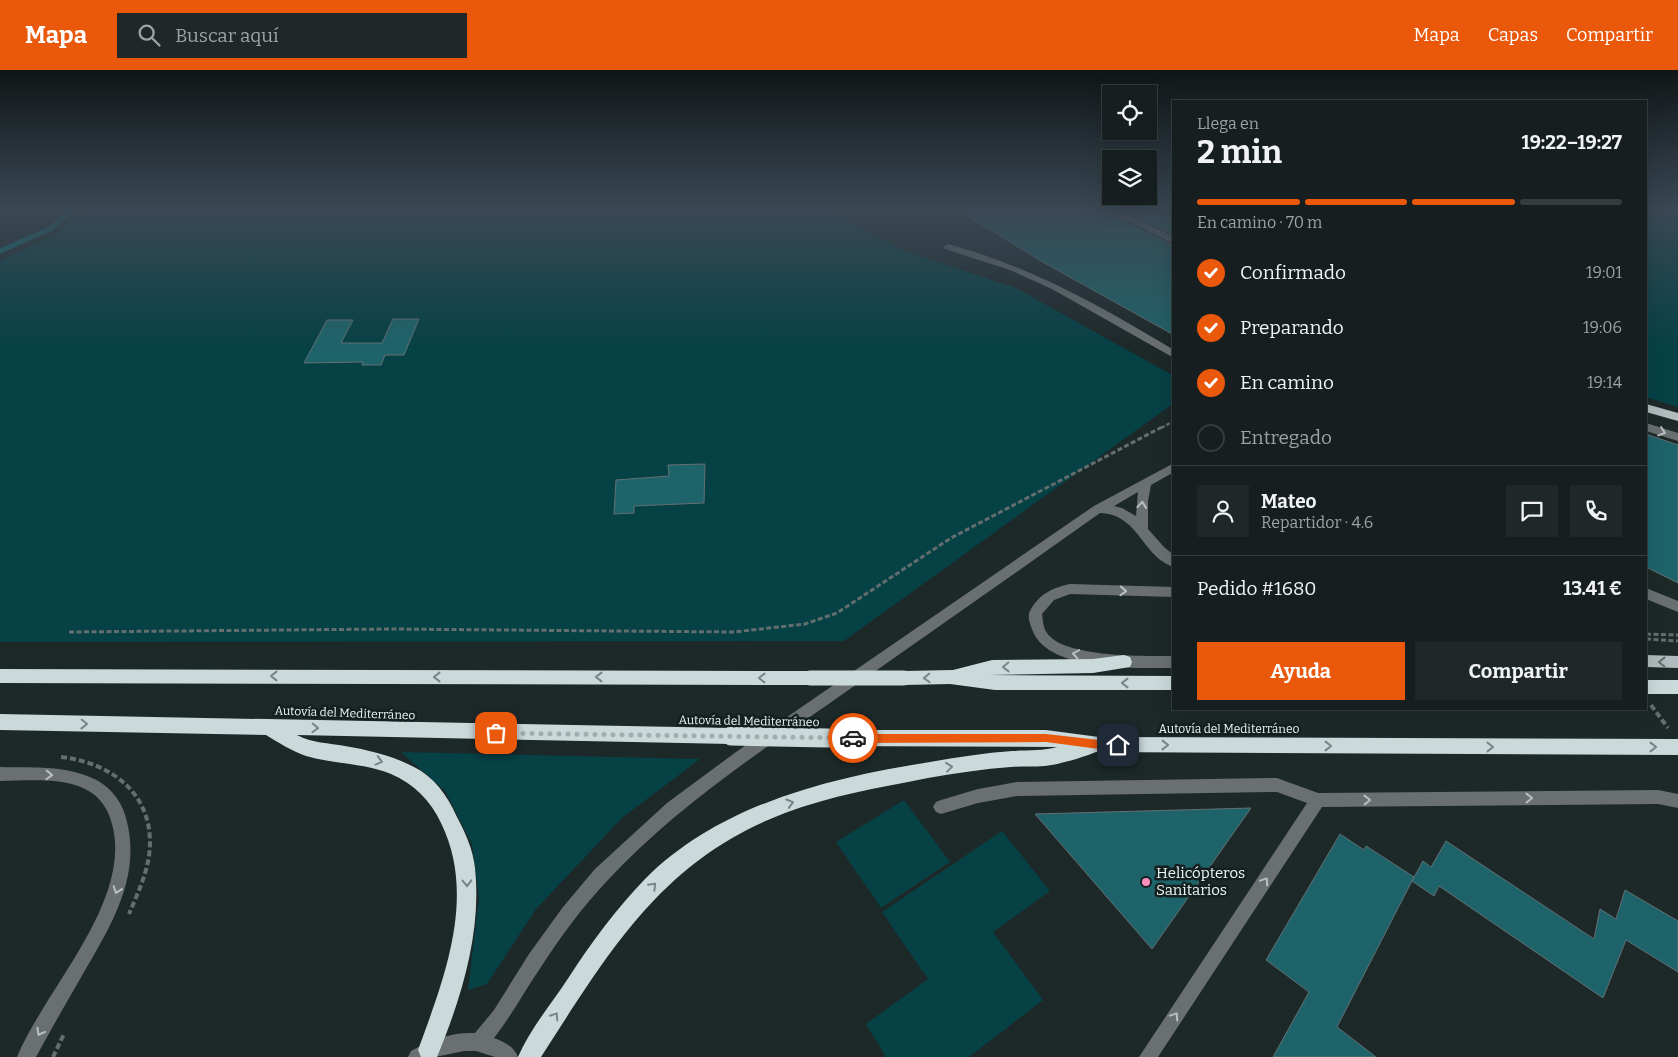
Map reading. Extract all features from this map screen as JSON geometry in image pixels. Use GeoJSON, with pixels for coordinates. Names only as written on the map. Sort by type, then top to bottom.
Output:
{"type":"FeatureCollection","features":[{"type":"Feature","properties":{"kind":"highway"},"geometry":{"type":"LineString","coordinates":[[950,677],[992,667],[1093,666],[1124,662]]}},
{"type":"Feature","properties":{"kind":"highway"},"geometry":{"type":"LineString","coordinates":[[0,676],[950,677],[995,683],[1172,684]]}},
{"type":"Feature","properties":{"kind":"highway"},"geometry":{"type":"LineString","coordinates":[[1647,687],[1678,687]]}},
{"type":"Feature","properties":{"kind":"highway","name":"Autovía del Mediterráneo"},"geometry":{"type":"LineString","coordinates":[[0,722],[266,726],[418,732],[828,738],[1046,738],[1099,745],[1675,741]]}},
{"type":"Feature","properties":{"kind":"highway"},"geometry":{"type":"LineString","coordinates":[[266,726],[306,748],[384,762],[408,773],[437,797],[455,825],[463,851],[468,883],[463,928],[451,987],[423,1053]]}},
{"type":"Feature","properties":{"kind":"highway"},"geometry":{"type":"LineString","coordinates":[[529,1057],[595,955],[625,916],[653,885],[688,856],[721,834],[751,818],[784,804],[829,791],[929,770],[1011,759],[1046,758],[1099,745]]}},
{"type":"Feature","properties":{"kind":"main road"},"geometry":{"type":"LineString","coordinates":[[1647,408],[1678,417]]}},
{"type":"Feature","properties":{"kind":"main road"},"geometry":{"type":"LineString","coordinates":[[1647,661],[1678,662]]}},
{"type":"Feature","properties":{"kind":"street"},"geometry":{"type":"LineString","coordinates":[[976,256],[1012,268],[1059,289],[1097,309],[1172,354]]}},
{"type":"Feature","properties":{"kind":"street"},"geometry":{"type":"LineString","coordinates":[[1647,427],[1678,437]]}},
{"type":"Feature","properties":{"kind":"street"},"geometry":{"type":"LineString","coordinates":[[479,1042],[500,1016],[534,960],[569,913],[601,875],[672,808],[741,757],[1098,509],[1172,468]]}},
{"type":"Feature","properties":{"kind":"street"},"geometry":{"type":"LineString","coordinates":[[1142,528],[1142,501],[1146,482]]}},
{"type":"Feature","properties":{"kind":"street"},"geometry":{"type":"LineString","coordinates":[[1098,509],[1110,508],[1117,510],[1142,528],[1159,551],[1172,561]]}},
{"type":"Feature","properties":{"kind":"street"},"geometry":{"type":"LineString","coordinates":[[1172,592],[1070,589],[1055,592],[1040,604],[1035,614],[1043,638],[1052,647],[1073,655],[1124,662],[1172,662]]}},
{"type":"Feature","properties":{"kind":"street"},"geometry":{"type":"LineString","coordinates":[[1647,593],[1678,607]]}},
{"type":"Feature","properties":{"kind":"street"},"geometry":{"type":"LineString","coordinates":[[0,774],[57,776],[88,783],[102,791],[114,804],[122,826],[126,852],[121,878],[109,913],[26,1057]]}},
{"type":"Feature","properties":{"kind":"street"},"geometry":{"type":"LineString","coordinates":[[941,807],[978,796],[1026,789],[1277,785],[1318,800],[1658,797],[1678,801]]}},
{"type":"Feature","properties":{"kind":"street"},"geometry":{"type":"LineString","coordinates":[[1148,1057],[1318,800]]}},
{"type":"Feature","properties":{"kind":"street"},"geometry":{"type":"LineString","coordinates":[[423,1053],[454,1042],[479,1042],[503,1051],[510,1057]]}},
{"type":"Feature","properties":{"kind":"path"},"geometry":{"type":"LineString","coordinates":[[69,632],[390,629],[734,632],[805,624],[837,613],[951,538],[1172,422]]}},
{"type":"Feature","properties":{"kind":"path"},"geometry":{"type":"LineString","coordinates":[[1647,634],[1678,635]]}},
{"type":"Feature","properties":{"kind":"path"},"geometry":{"type":"LineString","coordinates":[[1647,639],[1678,641]]}},
{"type":"Feature","properties":{"kind":"path"},"geometry":{"type":"LineString","coordinates":[[1647,699],[1675,741]]}},
{"type":"Feature","properties":{"kind":"shaded area"},"geometry":{"type":"Polygon","coordinates":[[[10,256],[920,256],[1016,288],[1172,375],[1172,404],[844,641],[0,642],[0,261],[10,256]]]}},
{"type":"Feature","properties":{"kind":"shaded area"},"geometry":{"type":"Polygon","coordinates":[[[1647,256],[1678,256],[1678,407],[1647,397],[1647,256]]]}},
{"type":"Feature","properties":{"kind":"shaded area"},"geometry":{"type":"Polygon","coordinates":[[[401,752],[700,759],[622,818],[536,909],[487,984],[468,990],[479,898],[472,844],[445,791],[401,752]]]}},
{"type":"Feature","properties":{"kind":"shaded area"},"geometry":{"type":"Polygon","coordinates":[[[904,800],[950,862],[881,908],[836,842],[904,800]]]}},
{"type":"Feature","properties":{"kind":"shaded area"},"geometry":{"type":"Polygon","coordinates":[[[1002,831],[1050,891],[993,932],[1043,1000],[969,1057],[886,1057],[866,1024],[928,979],[882,912],[1002,831]]]}},
{"type":"Feature","properties":{"kind":"building"},"geometry":{"type":"Polygon","coordinates":[[[1033,256],[1172,256],[1172,334],[1033,256]]]}},
{"type":"Feature","properties":{"kind":"building"},"geometry":{"type":"Polygon","coordinates":[[[393,319],[419,319],[404,355],[385,355],[381,365],[362,365],[363,362],[304,363],[327,320],[353,320],[341,343],[382,343],[393,319]]]}},
{"type":"Feature","properties":{"kind":"building"},"geometry":{"type":"Polygon","coordinates":[[[1647,434],[1678,445],[1678,583],[1647,568],[1647,434]]]}},
{"type":"Feature","properties":{"kind":"building"},"geometry":{"type":"Polygon","coordinates":[[[705,464],[704,503],[634,506],[634,513],[614,514],[616,480],[669,476],[668,465],[705,464]]]}},
{"type":"Feature","properties":{"kind":"building","name":"Helicópteros Sanitarios"},"geometry":{"type":"Polygon","coordinates":[[[1251,808],[1152,949],[1035,814],[1251,808]]]}},
{"type":"Feature","properties":{"kind":"building"},"geometry":{"type":"Polygon","coordinates":[[[1340,834],[1364,850],[1366,846],[1414,877],[1337,1027],[1376,1057],[1273,1057],[1309,992],[1266,960],[1340,834]]]}},
{"type":"Feature","properties":{"kind":"building"},"geometry":{"type":"Polygon","coordinates":[[[1446,841],[1594,939],[1600,909],[1616,919],[1625,890],[1678,921],[1678,972],[1626,940],[1603,998],[1439,886],[1434,896],[1412,881],[1423,861],[1431,867],[1446,841]]]}},
{"type":"Feature","properties":{"kind":"way so far"},"geometry":{"type":"LineString","coordinates":[[496,733],[853,738]]}},
{"type":"Feature","properties":{"kind":"place","name":"Helicópteros Sanitarios"},"geometry":{"type":"Point","coordinates":[1146,882]}},
{"type":"Feature","properties":{"kind":"route"},"geometry":{"type":"LineString","coordinates":[[853,738],[1046,738],[1099,745],[1118,745]]}}]}
